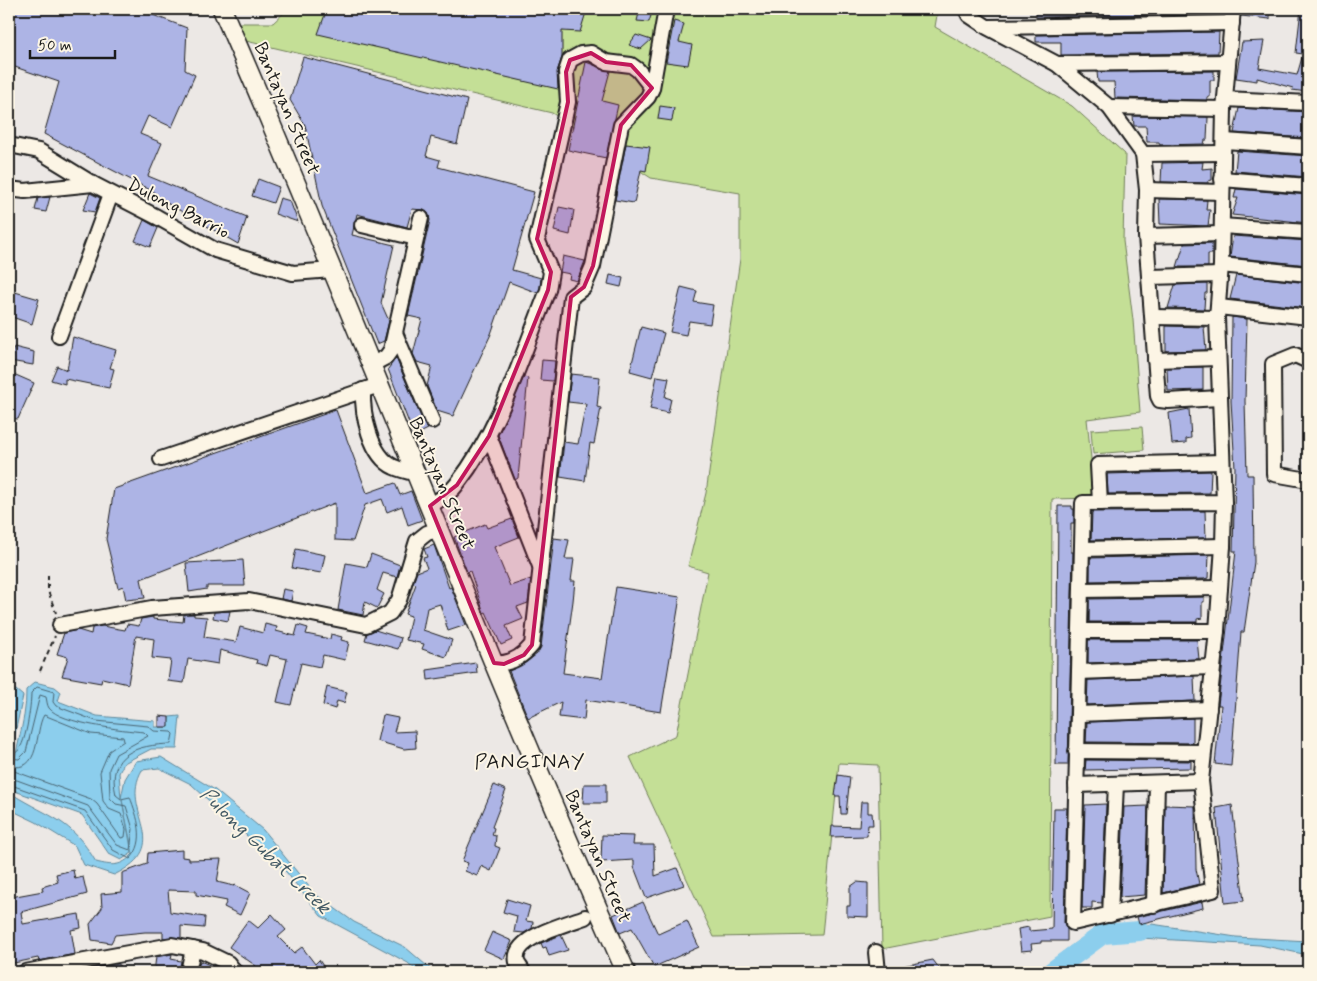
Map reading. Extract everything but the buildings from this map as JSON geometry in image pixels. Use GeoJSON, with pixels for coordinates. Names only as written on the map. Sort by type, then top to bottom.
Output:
{"type":"FeatureCollection","features":[{"type":"Feature","properties":{"kind":"main road","name":"Bantayan Street"},"geometry":{"type":"LineString","coordinates":[[222,9],[371,365],[371,388],[416,474],[430,506],[593,914],[626,972]]}},
{"type":"Feature","properties":{"kind":"street"},"geometry":{"type":"LineString","coordinates":[[494,663],[504,664],[524,655],[532,645],[571,297],[584,287],[593,266],[621,125],[648,97],[652,88],[666,9]]}},
{"type":"Feature","properties":{"kind":"street"},"geometry":{"type":"LineString","coordinates":[[966,9],[969,15],[987,27],[1057,64],[1110,107],[1143,154],[1147,190],[1146,236],[1158,396],[1160,400],[1219,398]]}},
{"type":"Feature","properties":{"kind":"street"},"geometry":{"type":"LineString","coordinates":[[987,27],[1233,16],[1225,104],[1221,270],[1218,313],[1219,398],[1224,502],[1217,631],[1201,781],[1213,890],[1110,916],[1073,923],[1083,503],[1224,502]]}},
{"type":"Feature","properties":{"kind":"street"},"geometry":{"type":"LineString","coordinates":[[430,506],[447,495],[457,485],[489,436],[548,290],[550,272],[537,239],[568,102],[566,72],[570,60],[581,54],[592,53],[606,62],[631,65],[638,70],[652,88]]}},
{"type":"Feature","properties":{"kind":"street"},"geometry":{"type":"LineString","coordinates":[[1057,64],[1228,62]]}},
{"type":"Feature","properties":{"kind":"street"},"geometry":{"type":"LineString","coordinates":[[1110,107],[1308,103]]}},
{"type":"Feature","properties":{"kind":"street","name":"Dulong Barrio"},"geometry":{"type":"LineString","coordinates":[[9,145],[39,151],[93,184],[215,250],[293,273],[332,270]]}},
{"type":"Feature","properties":{"kind":"street"},"geometry":{"type":"LineString","coordinates":[[1143,154],[1224,147],[1308,148]]}},
{"type":"Feature","properties":{"kind":"street"},"geometry":{"type":"LineString","coordinates":[[9,189],[25,190],[93,184]]}},
{"type":"Feature","properties":{"kind":"street"},"geometry":{"type":"LineString","coordinates":[[1147,190],[1222,186],[1308,186]]}},
{"type":"Feature","properties":{"kind":"street"},"geometry":{"type":"LineString","coordinates":[[58,336],[111,194]]}},
{"type":"Feature","properties":{"kind":"street"},"geometry":{"type":"LineString","coordinates":[[371,365],[386,357],[391,350],[421,218]]}},
{"type":"Feature","properties":{"kind":"street"},"geometry":{"type":"LineString","coordinates":[[362,225],[416,238]]}},
{"type":"Feature","properties":{"kind":"street"},"geometry":{"type":"LineString","coordinates":[[1146,236],[1221,230],[1308,232]]}},
{"type":"Feature","properties":{"kind":"street"},"geometry":{"type":"LineString","coordinates":[[1150,277],[1221,270],[1308,274]]}},
{"type":"Feature","properties":{"kind":"street"},"geometry":{"type":"LineString","coordinates":[[548,290],[571,297]]}},
{"type":"Feature","properties":{"kind":"street"},"geometry":{"type":"LineString","coordinates":[[1153,318],[1218,313],[1308,317]]}},
{"type":"Feature","properties":{"kind":"street"},"geometry":{"type":"LineString","coordinates":[[395,333],[432,421]]}},
{"type":"Feature","properties":{"kind":"street"},"geometry":{"type":"LineString","coordinates":[[1308,360],[1295,355],[1273,364],[1274,474],[1308,480]]}},
{"type":"Feature","properties":{"kind":"street"},"geometry":{"type":"LineString","coordinates":[[1155,360],[1218,358]]}},
{"type":"Feature","properties":{"kind":"street"},"geometry":{"type":"LineString","coordinates":[[161,459],[371,388],[366,423],[379,451],[393,467],[416,474]]}},
{"type":"Feature","properties":{"kind":"street"},"geometry":{"type":"LineString","coordinates":[[489,436],[541,569]]}},
{"type":"Feature","properties":{"kind":"street"},"geometry":{"type":"LineString","coordinates":[[1100,503],[1098,465],[1222,462]]}},
{"type":"Feature","properties":{"kind":"street"},"geometry":{"type":"LineString","coordinates":[[60,626],[152,608],[248,601],[366,625],[390,613],[399,600],[417,541],[427,533],[439,529]]}},
{"type":"Feature","properties":{"kind":"street"},"geometry":{"type":"LineString","coordinates":[[1082,549],[1222,546]]}},
{"type":"Feature","properties":{"kind":"street"},"geometry":{"type":"LineString","coordinates":[[1081,590],[1220,588]]}},
{"type":"Feature","properties":{"kind":"street"},"geometry":{"type":"LineString","coordinates":[[1080,631],[1217,631]]}},
{"type":"Feature","properties":{"kind":"street"},"geometry":{"type":"LineString","coordinates":[[1079,672],[1212,667]]}},
{"type":"Feature","properties":{"kind":"street"},"geometry":{"type":"LineString","coordinates":[[1078,714],[1209,709]]}},
{"type":"Feature","properties":{"kind":"street"},"geometry":{"type":"LineString","coordinates":[[1076,750],[1203,752]]}},
{"type":"Feature","properties":{"kind":"street"},"geometry":{"type":"LineString","coordinates":[[1076,785],[1201,781]]}},
{"type":"Feature","properties":{"kind":"street"},"geometry":{"type":"LineString","coordinates":[[1154,905],[1157,783]]}},
{"type":"Feature","properties":{"kind":"street"},"geometry":{"type":"LineString","coordinates":[[1110,916],[1116,784]]}},
{"type":"Feature","properties":{"kind":"street"},"geometry":{"type":"LineString","coordinates":[[523,972],[518,962],[518,953],[528,939],[593,914]]}},
{"type":"Feature","properties":{"kind":"street"},"geometry":{"type":"LineString","coordinates":[[25,972],[172,944],[203,951],[228,963],[235,972]]}},
{"type":"Feature","properties":{"kind":"street"},"geometry":{"type":"LineString","coordinates":[[188,972],[193,949]]}},
{"type":"Feature","properties":{"kind":"street"},"geometry":{"type":"LineString","coordinates":[[876,952],[878,972]]}},
{"type":"Feature","properties":{"kind":"highlighted area"},"geometry":{"type":"Polygon","coordinates":[[[591,53],[606,62],[631,65],[652,88],[621,125],[593,266],[584,287],[571,297],[532,645],[524,655],[504,664],[494,663],[430,506],[457,485],[489,436],[548,290],[551,272],[537,239],[568,102],[566,72],[570,60],[591,53]]]}},
{"type":"Feature","properties":{"kind":"green space"},"geometry":{"type":"Polygon","coordinates":[[[288,9],[938,9],[935,27],[1072,106],[1125,154],[1123,241],[1133,320],[1140,412],[1087,419],[1095,498],[1052,499],[1050,916],[882,949],[878,765],[839,763],[822,935],[714,937],[630,757],[676,735],[708,572],[688,566],[706,493],[740,259],[740,193],[651,178],[552,113],[246,41],[239,23],[273,23],[288,9]]]}},
{"type":"Feature","properties":{"kind":"green space"},"geometry":{"type":"Polygon","coordinates":[[[1142,427],[1144,450],[1093,454],[1091,430],[1142,427]]]}},
{"type":"Feature","properties":{"kind":"water"},"geometry":{"type":"Polygon","coordinates":[[[35,682],[55,687],[61,692],[58,701],[97,716],[155,721],[155,727],[168,727],[169,717],[180,716],[177,749],[151,749],[124,763],[119,773],[121,798],[125,779],[136,761],[161,757],[215,790],[263,830],[315,894],[354,922],[405,947],[434,972],[418,972],[408,963],[321,916],[287,873],[191,784],[159,768],[142,770],[137,785],[136,800],[145,839],[142,851],[133,863],[114,875],[84,865],[75,846],[36,822],[9,809],[9,744],[14,747],[10,784],[12,794],[69,828],[87,847],[96,862],[116,864],[133,854],[122,800],[132,853],[121,860],[109,854],[82,815],[12,790],[12,777],[26,703],[26,690],[35,682]]]}},
{"type":"Feature","properties":{"kind":"water"},"geometry":{"type":"Polygon","coordinates":[[[16,690],[23,696],[14,738],[9,734],[9,692],[16,690]]]}},
{"type":"Feature","properties":{"kind":"water"},"geometry":{"type":"Polygon","coordinates":[[[1152,924],[1236,937],[1308,941],[1308,955],[1260,945],[1106,936],[1059,972],[1036,972],[1079,940],[1152,924]]]}},
{"type":"Feature","properties":{"kind":"waterway","name":"Pulong Gubat Creek"},"geometry":{"type":"LineString","coordinates":[[1051,972],[1103,934],[1140,931]]}},
{"type":"Feature","properties":{"kind":"district","name":"PANGINAY"},"geometry":{"type":"Point","coordinates":[530,761]}}]}
